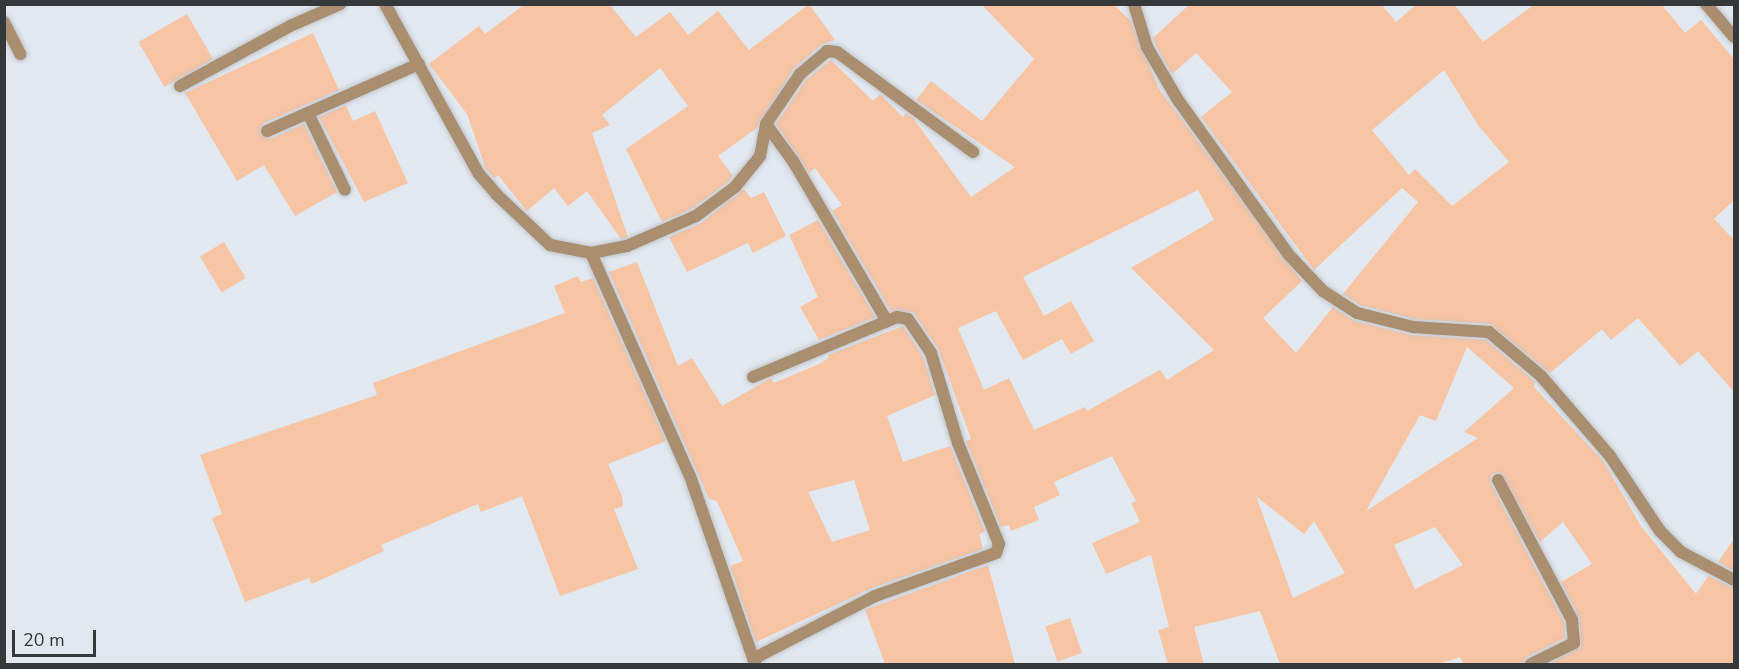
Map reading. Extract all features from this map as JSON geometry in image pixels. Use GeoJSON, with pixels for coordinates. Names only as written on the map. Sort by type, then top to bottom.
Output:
{"type":"FeatureCollection","features":[{"type":"Feature","properties":{"kind":"street"},"geometry":{"type":"LineString","coordinates":[[180,86],[290,26],[339,4]]}},
{"type":"Feature","properties":{"kind":"street"},"geometry":{"type":"LineString","coordinates":[[385,4],[479,174],[497,195],[550,245],[591,253],[627,246],[696,216],[735,187],[760,156],[766,124],[800,74],[827,51],[837,52],[973,152]]}},
{"type":"Feature","properties":{"kind":"street"},"geometry":{"type":"LineString","coordinates":[[1134,4],[1147,47],[1178,100],[1289,255],[1323,291],[1357,313],[1413,327],[1489,332],[1541,376],[1610,456],[1660,531],[1681,552],[1734,580]]}},
{"type":"Feature","properties":{"kind":"street"},"geometry":{"type":"LineString","coordinates":[[1706,4],[1734,37]]}},
{"type":"Feature","properties":{"kind":"street"},"geometry":{"type":"LineString","coordinates":[[4,22],[20,54]]}},
{"type":"Feature","properties":{"kind":"street"},"geometry":{"type":"LineString","coordinates":[[267,131],[419,64]]}},
{"type":"Feature","properties":{"kind":"street"},"geometry":{"type":"LineString","coordinates":[[308,113],[345,189]]}},
{"type":"Feature","properties":{"kind":"street"},"geometry":{"type":"LineString","coordinates":[[766,124],[793,161],[887,321]]}},
{"type":"Feature","properties":{"kind":"street"},"geometry":{"type":"LineString","coordinates":[[591,253],[690,476],[754,662],[875,596],[999,549],[958,443],[931,353],[908,319],[887,321],[753,377]]}},
{"type":"Feature","properties":{"kind":"street"},"geometry":{"type":"LineString","coordinates":[[1498,480],[1572,620],[1574,643],[1531,664]]}},
{"type":"Feature","properties":{"kind":"building"},"geometry":{"type":"Polygon","coordinates":[[[525,4],[609,4],[636,37],[670,12],[688,35],[718,11],[749,50],[809,4],[835,40],[822,44],[794,68],[757,128],[718,156],[733,176],[729,181],[692,209],[662,222],[626,149],[688,106],[660,68],[602,115],[610,125],[592,133],[628,237],[621,239],[587,191],[568,206],[554,188],[527,211],[498,175],[494,178],[486,169],[467,114],[429,64],[479,26],[485,34],[525,4]]]}},
{"type":"Feature","properties":{"kind":"building"},"geometry":{"type":"Polygon","coordinates":[[[981,4],[1113,4],[1131,21],[1159,89],[1302,281],[1263,318],[1296,353],[1333,307],[1355,321],[1411,335],[1486,340],[1535,382],[1534,387],[1603,461],[1641,526],[1696,594],[1708,576],[1734,588],[1734,664],[1549,664],[1581,646],[1579,617],[1561,582],[1592,564],[1563,522],[1540,542],[1499,472],[1491,475],[1491,484],[1564,622],[1565,638],[1527,657],[1523,664],[1464,664],[1460,657],[1439,664],[1280,664],[1260,611],[1194,627],[1204,664],[1168,664],[1158,630],[1169,627],[1151,555],[1106,574],[1092,543],[1140,522],[1131,503],[1136,501],[1112,456],[1054,482],[1060,495],[1034,507],[1039,520],[1011,531],[1009,525],[1001,527],[966,441],[971,439],[938,348],[913,312],[891,311],[832,211],[842,205],[815,168],[809,173],[776,124],[806,80],[831,60],[873,101],[880,94],[903,117],[906,113],[913,118],[971,197],[1015,167],[916,100],[931,81],[982,121],[1034,59],[981,4]],[[1198,190],[1023,277],[1044,316],[1071,301],[1094,341],[1071,354],[1062,339],[1023,360],[996,311],[958,328],[984,390],[1009,378],[1034,430],[1085,407],[1087,411],[1160,370],[1167,380],[1214,350],[1131,268],[1214,220],[1198,190]],[[1467,347],[1436,421],[1420,415],[1366,511],[1478,438],[1464,432],[1514,388],[1467,347]],[[1256,496],[1293,598],[1345,573],[1314,521],[1304,534],[1256,496]],[[1435,527],[1394,545],[1415,589],[1463,565],[1435,527]]]}},
{"type":"Feature","properties":{"kind":"building"},"geometry":{"type":"Polygon","coordinates":[[[1190,4],[1381,4],[1396,22],[1417,4],[1454,4],[1483,42],[1535,4],[1661,4],[1685,33],[1701,20],[1734,59],[1734,200],[1714,219],[1734,240],[1734,392],[1698,351],[1680,366],[1638,318],[1611,340],[1602,329],[1550,373],[1490,324],[1414,319],[1360,305],[1343,294],[1418,202],[1402,188],[1314,270],[1201,117],[1232,92],[1196,53],[1172,74],[1153,38],[1190,4]],[[1444,70],[1372,130],[1409,175],[1415,169],[1452,206],[1509,162],[1478,125],[1444,70]]]}},
{"type":"Feature","properties":{"kind":"building"},"geometry":{"type":"Polygon","coordinates":[[[187,14],[213,59],[165,87],[139,42],[187,14]]]}},
{"type":"Feature","properties":{"kind":"building"},"geometry":{"type":"Polygon","coordinates":[[[313,33],[339,90],[264,123],[259,131],[270,139],[304,124],[337,192],[295,216],[264,165],[237,181],[185,93],[313,33]]]}},
{"type":"Feature","properties":{"kind":"building"},"geometry":{"type":"Polygon","coordinates":[[[346,105],[353,121],[375,111],[408,183],[364,202],[319,117],[346,105]]]}},
{"type":"Feature","properties":{"kind":"building"},"geometry":{"type":"Polygon","coordinates":[[[744,189],[751,198],[764,192],[786,236],[753,253],[748,243],[687,272],[669,237],[701,223],[744,189]]]}},
{"type":"Feature","properties":{"kind":"building"},"geometry":{"type":"Polygon","coordinates":[[[818,220],[875,317],[819,340],[800,307],[818,297],[789,235],[818,220]]]}},
{"type":"Feature","properties":{"kind":"building"},"geometry":{"type":"Polygon","coordinates":[[[224,242],[246,278],[222,292],[200,256],[224,242]]]}},
{"type":"Feature","properties":{"kind":"building"},"geometry":{"type":"Polygon","coordinates":[[[637,262],[678,366],[692,358],[722,406],[771,378],[774,383],[819,364],[829,358],[828,355],[903,326],[923,357],[935,395],[887,416],[903,462],[950,446],[985,532],[979,534],[983,549],[872,588],[756,642],[730,566],[743,561],[717,501],[709,499],[609,272],[637,262]],[[854,480],[808,492],[832,542],[870,530],[854,480]]]}},
{"type":"Feature","properties":{"kind":"building"},"geometry":{"type":"Polygon","coordinates":[[[578,276],[581,282],[593,278],[666,441],[608,464],[622,496],[623,506],[614,509],[638,569],[560,596],[522,496],[481,512],[478,504],[381,545],[384,551],[312,584],[309,578],[245,602],[212,518],[222,514],[200,455],[377,395],[373,383],[565,313],[554,286],[578,276]]]}},
{"type":"Feature","properties":{"kind":"building"},"geometry":{"type":"Polygon","coordinates":[[[1734,539],[1734,571],[1718,562],[1734,539]]]}},
{"type":"Feature","properties":{"kind":"building"},"geometry":{"type":"Polygon","coordinates":[[[988,565],[1015,664],[885,664],[865,610],[988,565]]]}},
{"type":"Feature","properties":{"kind":"building"},"geometry":{"type":"Polygon","coordinates":[[[1070,618],[1082,653],[1057,661],[1045,626],[1070,618]]]}}]}
